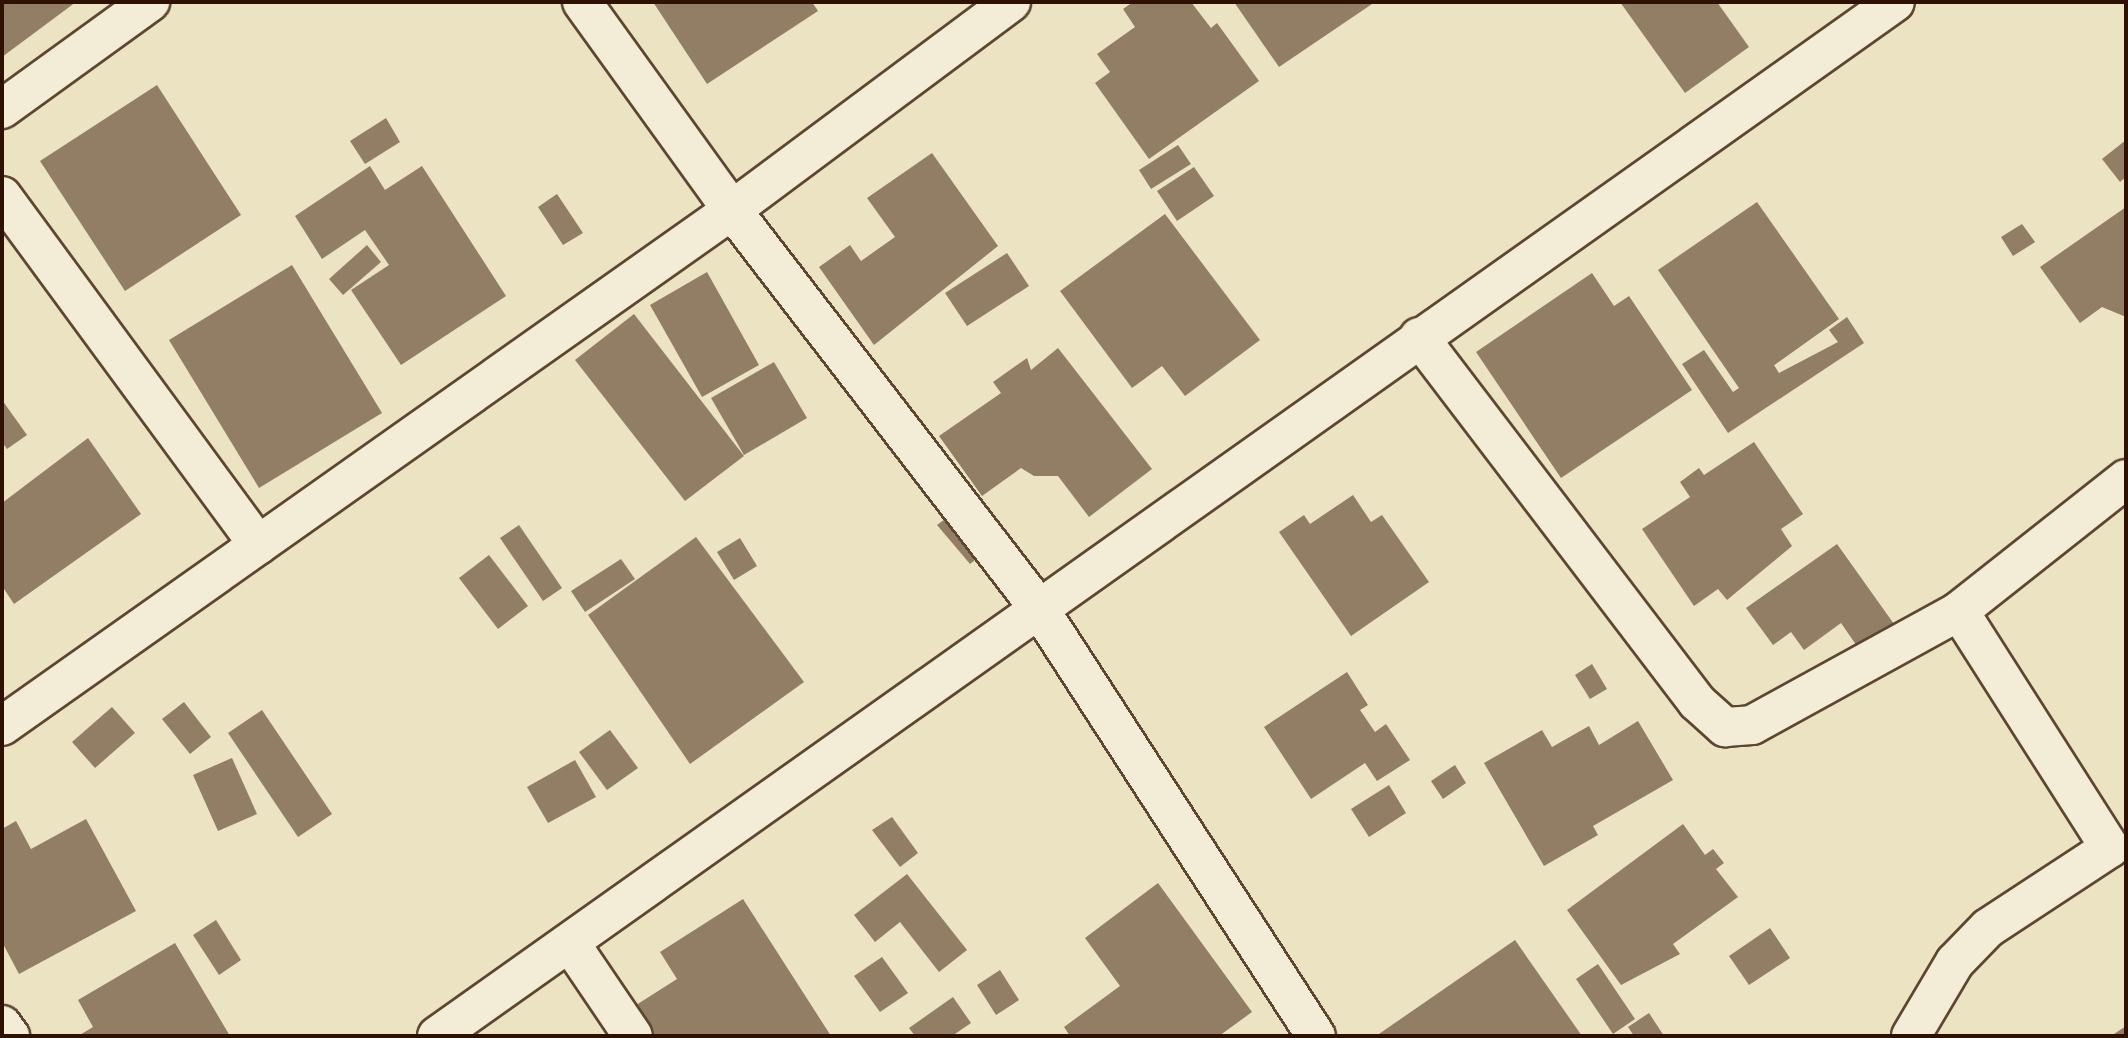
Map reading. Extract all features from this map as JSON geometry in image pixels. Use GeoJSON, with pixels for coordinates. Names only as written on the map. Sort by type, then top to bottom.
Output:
{"type":"FeatureCollection","features":[{"type":"Feature","properties":{"kind":"street"},"geometry":{"type":"LineString","coordinates":[[2,109],[150,2]]}},
{"type":"Feature","properties":{"kind":"street"},"geometry":{"type":"LineString","coordinates":[[582,2],[732,210],[1038,607],[1309,1034]]}},
{"type":"Feature","properties":{"kind":"street"},"geometry":{"type":"LineString","coordinates":[[2,726],[732,210],[1011,2]]}},
{"type":"Feature","properties":{"kind":"street"},"geometry":{"type":"LineString","coordinates":[[437,1036],[1888,4]]}},
{"type":"Feature","properties":{"kind":"street"},"geometry":{"type":"LineString","coordinates":[[2,196],[258,545]]}},
{"type":"Feature","properties":{"kind":"street"},"geometry":{"type":"LineString","coordinates":[[1419,337],[1697,702],[1725,727],[1752,724],[1959,611],[2126,479]]}},
{"type":"Feature","properties":{"kind":"street"},"geometry":{"type":"LineString","coordinates":[[1911,1036],[1955,962],[1988,928],[2110,848],[1959,611]]}},
{"type":"Feature","properties":{"kind":"street"},"geometry":{"type":"LineString","coordinates":[[570,943],[633,1036]]}},
{"type":"Feature","properties":{"kind":"street"},"geometry":{"type":"LineString","coordinates":[[2,1025],[10,1036]]}},
{"type":"Feature","properties":{"kind":"building"},"geometry":{"type":"Polygon","coordinates":[[[2,2],[76,2],[2,57],[2,2]]]}},
{"type":"Feature","properties":{"kind":"building"},"geometry":{"type":"Polygon","coordinates":[[[653,2],[812,2],[818,11],[707,84],[653,2]]]}},
{"type":"Feature","properties":{"kind":"building"},"geometry":{"type":"Polygon","coordinates":[[[1133,2],[1191,2],[1211,28],[1217,23],[1259,81],[1149,159],[1095,83],[1110,72],[1097,54],[1135,27],[1123,9],[1133,2]]]}},
{"type":"Feature","properties":{"kind":"building"},"geometry":{"type":"Polygon","coordinates":[[[1234,2],[1375,2],[1279,67],[1234,2]]]}},
{"type":"Feature","properties":{"kind":"building"},"geometry":{"type":"Polygon","coordinates":[[[1620,2],[1717,2],[1749,47],[1685,93],[1620,2]]]}},
{"type":"Feature","properties":{"kind":"building"},"geometry":{"type":"Polygon","coordinates":[[[157,85],[241,215],[125,291],[40,161],[157,85]]]}},
{"type":"Feature","properties":{"kind":"building"},"geometry":{"type":"Polygon","coordinates":[[[386,118],[400,142],[365,164],[350,141],[386,118]]]}},
{"type":"Feature","properties":{"kind":"building"},"geometry":{"type":"Polygon","coordinates":[[[2126,140],[2126,177],[2120,182],[2102,159],[2126,140]]]}},
{"type":"Feature","properties":{"kind":"building"},"geometry":{"type":"Polygon","coordinates":[[[1178,145],[1191,164],[1151,189],[1139,170],[1178,145]]]}},
{"type":"Feature","properties":{"kind":"building"},"geometry":{"type":"Polygon","coordinates":[[[932,153],[998,246],[874,345],[819,267],[850,245],[861,261],[895,237],[867,198],[932,153]]]}},
{"type":"Feature","properties":{"kind":"building"},"geometry":{"type":"Polygon","coordinates":[[[370,166],[385,190],[422,166],[506,296],[401,365],[351,290],[389,265],[365,230],[322,259],[295,216],[370,166]]]}},
{"type":"Feature","properties":{"kind":"building"},"geometry":{"type":"Polygon","coordinates":[[[1194,167],[1214,196],[1177,221],[1157,191],[1194,167]]]}},
{"type":"Feature","properties":{"kind":"building"},"geometry":{"type":"Polygon","coordinates":[[[557,194],[583,233],[563,245],[538,207],[557,194]]]}},
{"type":"Feature","properties":{"kind":"building"},"geometry":{"type":"Polygon","coordinates":[[[1757,202],[1839,319],[1774,365],[1779,373],[1838,342],[1829,330],[1847,317],[1864,343],[1728,433],[1682,364],[1704,350],[1733,392],[1739,388],[1658,270],[1757,202]]]}},
{"type":"Feature","properties":{"kind":"building"},"geometry":{"type":"Polygon","coordinates":[[[2126,207],[2126,317],[2102,307],[2080,323],[2040,267],[2126,207]]]}},
{"type":"Feature","properties":{"kind":"building"},"geometry":{"type":"Polygon","coordinates":[[[1165,214],[1260,340],[1185,396],[1162,366],[1132,388],[1060,291],[1165,214]]]}},
{"type":"Feature","properties":{"kind":"building"},"geometry":{"type":"Polygon","coordinates":[[[2022,224],[2035,242],[2013,256],[2001,237],[2022,224]]]}},
{"type":"Feature","properties":{"kind":"building"},"geometry":{"type":"Polygon","coordinates":[[[367,245],[381,262],[343,295],[329,279],[367,245]]]}},
{"type":"Feature","properties":{"kind":"building"},"geometry":{"type":"Polygon","coordinates":[[[1007,253],[1029,286],[967,326],[945,293],[1007,253]]]}},
{"type":"Feature","properties":{"kind":"building"},"geometry":{"type":"Polygon","coordinates":[[[292,265],[382,413],[259,488],[169,340],[292,265]]]}},
{"type":"Feature","properties":{"kind":"building"},"geometry":{"type":"Polygon","coordinates":[[[707,272],[759,365],[702,397],[650,305],[707,272]]]}},
{"type":"Feature","properties":{"kind":"building"},"geometry":{"type":"Polygon","coordinates":[[[1592,273],[1614,306],[1629,296],[1692,390],[1561,478],[1476,352],[1592,273]]]}},
{"type":"Feature","properties":{"kind":"building"},"geometry":{"type":"Polygon","coordinates":[[[634,314],[744,456],[685,501],[575,360],[634,314]]]}},
{"type":"Feature","properties":{"kind":"building"},"geometry":{"type":"Polygon","coordinates":[[[1058,348],[1152,469],[1089,517],[1058,476],[1034,476],[1021,468],[982,496],[939,436],[1001,393],[993,382],[1027,358],[1031,370],[1058,348]]]}},
{"type":"Feature","properties":{"kind":"building"},"geometry":{"type":"Polygon","coordinates":[[[774,362],[807,418],[744,455],[711,398],[774,362]]]}},
{"type":"Feature","properties":{"kind":"building"},"geometry":{"type":"Polygon","coordinates":[[[2,400],[27,435],[7,449],[2,442],[2,400]]]}},
{"type":"Feature","properties":{"kind":"building"},"geometry":{"type":"Polygon","coordinates":[[[88,438],[141,514],[14,604],[2,586],[2,503],[88,438]]]}},
{"type":"Feature","properties":{"kind":"building"},"geometry":{"type":"Polygon","coordinates":[[[1754,442],[1803,514],[1781,529],[1792,546],[1727,600],[1718,589],[1694,606],[1642,529],[1690,497],[1680,482],[1699,468],[1704,475],[1754,442]]]}},
{"type":"Feature","properties":{"kind":"building"},"geometry":{"type":"Polygon","coordinates":[[[1353,495],[1371,522],[1382,515],[1429,582],[1351,636],[1279,532],[1304,515],[1310,524],[1353,495]]]}},
{"type":"Feature","properties":{"kind":"building"},"geometry":{"type":"Polygon","coordinates":[[[956,511],[989,549],[970,564],[937,525],[956,511]]]}},
{"type":"Feature","properties":{"kind":"building"},"geometry":{"type":"Polygon","coordinates":[[[519,525],[562,588],[543,601],[500,538],[519,525]]]}},
{"type":"Feature","properties":{"kind":"building"},"geometry":{"type":"Polygon","coordinates":[[[696,537],[804,682],[690,764],[588,615],[696,537]]]}},
{"type":"Feature","properties":{"kind":"building"},"geometry":{"type":"Polygon","coordinates":[[[740,538],[757,566],[734,580],[717,552],[740,538]]]}},
{"type":"Feature","properties":{"kind":"building"},"geometry":{"type":"Polygon","coordinates":[[[1837,544],[1894,624],[1859,649],[1841,623],[1804,650],[1791,632],[1773,645],[1746,608],[1837,544]]]}},
{"type":"Feature","properties":{"kind":"building"},"geometry":{"type":"Polygon","coordinates":[[[489,555],[528,606],[498,629],[459,578],[489,555]]]}},
{"type":"Feature","properties":{"kind":"building"},"geometry":{"type":"Polygon","coordinates":[[[621,559],[635,579],[585,612],[571,591],[621,559]]]}},
{"type":"Feature","properties":{"kind":"building"},"geometry":{"type":"Polygon","coordinates":[[[1592,664],[1607,689],[1590,699],[1575,675],[1592,664]]]}},
{"type":"Feature","properties":{"kind":"building"},"geometry":{"type":"Polygon","coordinates":[[[1347,672],[1368,705],[1360,710],[1375,732],[1386,724],[1410,760],[1377,781],[1365,763],[1311,799],[1264,727],[1347,672]]]}},
{"type":"Feature","properties":{"kind":"building"},"geometry":{"type":"Polygon","coordinates":[[[184,702],[211,737],[190,754],[162,719],[184,702]]]}},
{"type":"Feature","properties":{"kind":"building"},"geometry":{"type":"Polygon","coordinates":[[[112,707],[135,733],[95,768],[72,742],[112,707]]]}},
{"type":"Feature","properties":{"kind":"building"},"geometry":{"type":"Polygon","coordinates":[[[262,710],[332,814],[298,837],[228,733],[262,710]]]}},
{"type":"Feature","properties":{"kind":"building"},"geometry":{"type":"Polygon","coordinates":[[[1638,721],[1673,780],[1593,826],[1598,835],[1544,866],[1484,763],[1542,730],[1552,747],[1589,726],[1599,745],[1638,721]]]}},
{"type":"Feature","properties":{"kind":"building"},"geometry":{"type":"Polygon","coordinates":[[[610,730],[638,768],[607,790],[579,752],[610,730]]]}},
{"type":"Feature","properties":{"kind":"building"},"geometry":{"type":"Polygon","coordinates":[[[232,758],[257,814],[218,831],[193,775],[232,758]]]}},
{"type":"Feature","properties":{"kind":"building"},"geometry":{"type":"Polygon","coordinates":[[[575,760],[596,797],[548,823],[527,787],[575,760]]]}},
{"type":"Feature","properties":{"kind":"building"},"geometry":{"type":"Polygon","coordinates":[[[1455,765],[1466,783],[1443,799],[1431,781],[1455,765]]]}},
{"type":"Feature","properties":{"kind":"building"},"geometry":{"type":"Polygon","coordinates":[[[1389,785],[1406,813],[1369,837],[1351,809],[1389,785]]]}},
{"type":"Feature","properties":{"kind":"building"},"geometry":{"type":"Polygon","coordinates":[[[892,817],[918,853],[900,867],[872,830],[892,817]]]}},
{"type":"Feature","properties":{"kind":"building"},"geometry":{"type":"Polygon","coordinates":[[[86,819],[136,911],[19,974],[2,942],[2,829],[16,821],[31,849],[86,819]]]}},
{"type":"Feature","properties":{"kind":"building"},"geometry":{"type":"Polygon","coordinates":[[[1683,824],[1705,855],[1713,849],[1724,863],[1716,869],[1738,897],[1673,944],[1680,954],[1621,985],[1567,910],[1683,824]]]}},
{"type":"Feature","properties":{"kind":"building"},"geometry":{"type":"Polygon","coordinates":[[[907,874],[967,950],[939,972],[900,922],[875,942],[854,915],[907,874]]]}},
{"type":"Feature","properties":{"kind":"building"},"geometry":{"type":"Polygon","coordinates":[[[1158,883],[1252,1012],[1219,1036],[1070,1036],[1064,1027],[1120,986],[1085,938],[1158,883]]]}},
{"type":"Feature","properties":{"kind":"building"},"geometry":{"type":"Polygon","coordinates":[[[743,899],[831,1036],[652,1036],[633,1007],[677,979],[660,952],[743,899]]]}},
{"type":"Feature","properties":{"kind":"building"},"geometry":{"type":"Polygon","coordinates":[[[216,920],[241,960],[219,975],[193,935],[216,920]]]}},
{"type":"Feature","properties":{"kind":"building"},"geometry":{"type":"Polygon","coordinates":[[[1770,928],[1790,958],[1749,985],[1729,956],[1770,928]]]}},
{"type":"Feature","properties":{"kind":"building"},"geometry":{"type":"Polygon","coordinates":[[[1515,940],[1582,1036],[1376,1036],[1515,940]]]}},
{"type":"Feature","properties":{"kind":"building"},"geometry":{"type":"Polygon","coordinates":[[[175,943],[230,1036],[78,1036],[93,1027],[78,1000],[175,943]]]}},
{"type":"Feature","properties":{"kind":"building"},"geometry":{"type":"Polygon","coordinates":[[[882,957],[908,993],[880,1012],[854,976],[882,957]]]}},
{"type":"Feature","properties":{"kind":"building"},"geometry":{"type":"Polygon","coordinates":[[[1598,964],[1635,1019],[1613,1034],[1576,979],[1598,964]]]}},
{"type":"Feature","properties":{"kind":"building"},"geometry":{"type":"Polygon","coordinates":[[[1000,970],[1019,1000],[996,1015],[977,985],[1000,970]]]}},
{"type":"Feature","properties":{"kind":"building"},"geometry":{"type":"Polygon","coordinates":[[[953,997],[971,1023],[952,1036],[915,1036],[909,1028],[953,997]]]}},
{"type":"Feature","properties":{"kind":"building"},"geometry":{"type":"Polygon","coordinates":[[[1649,1013],[1664,1036],[1634,1036],[1628,1027],[1649,1013]]]}},
{"type":"Feature","properties":{"kind":"building"},"geometry":{"type":"Polygon","coordinates":[[[2126,1026],[2126,1036],[2111,1036],[2126,1026]]]}}]}
